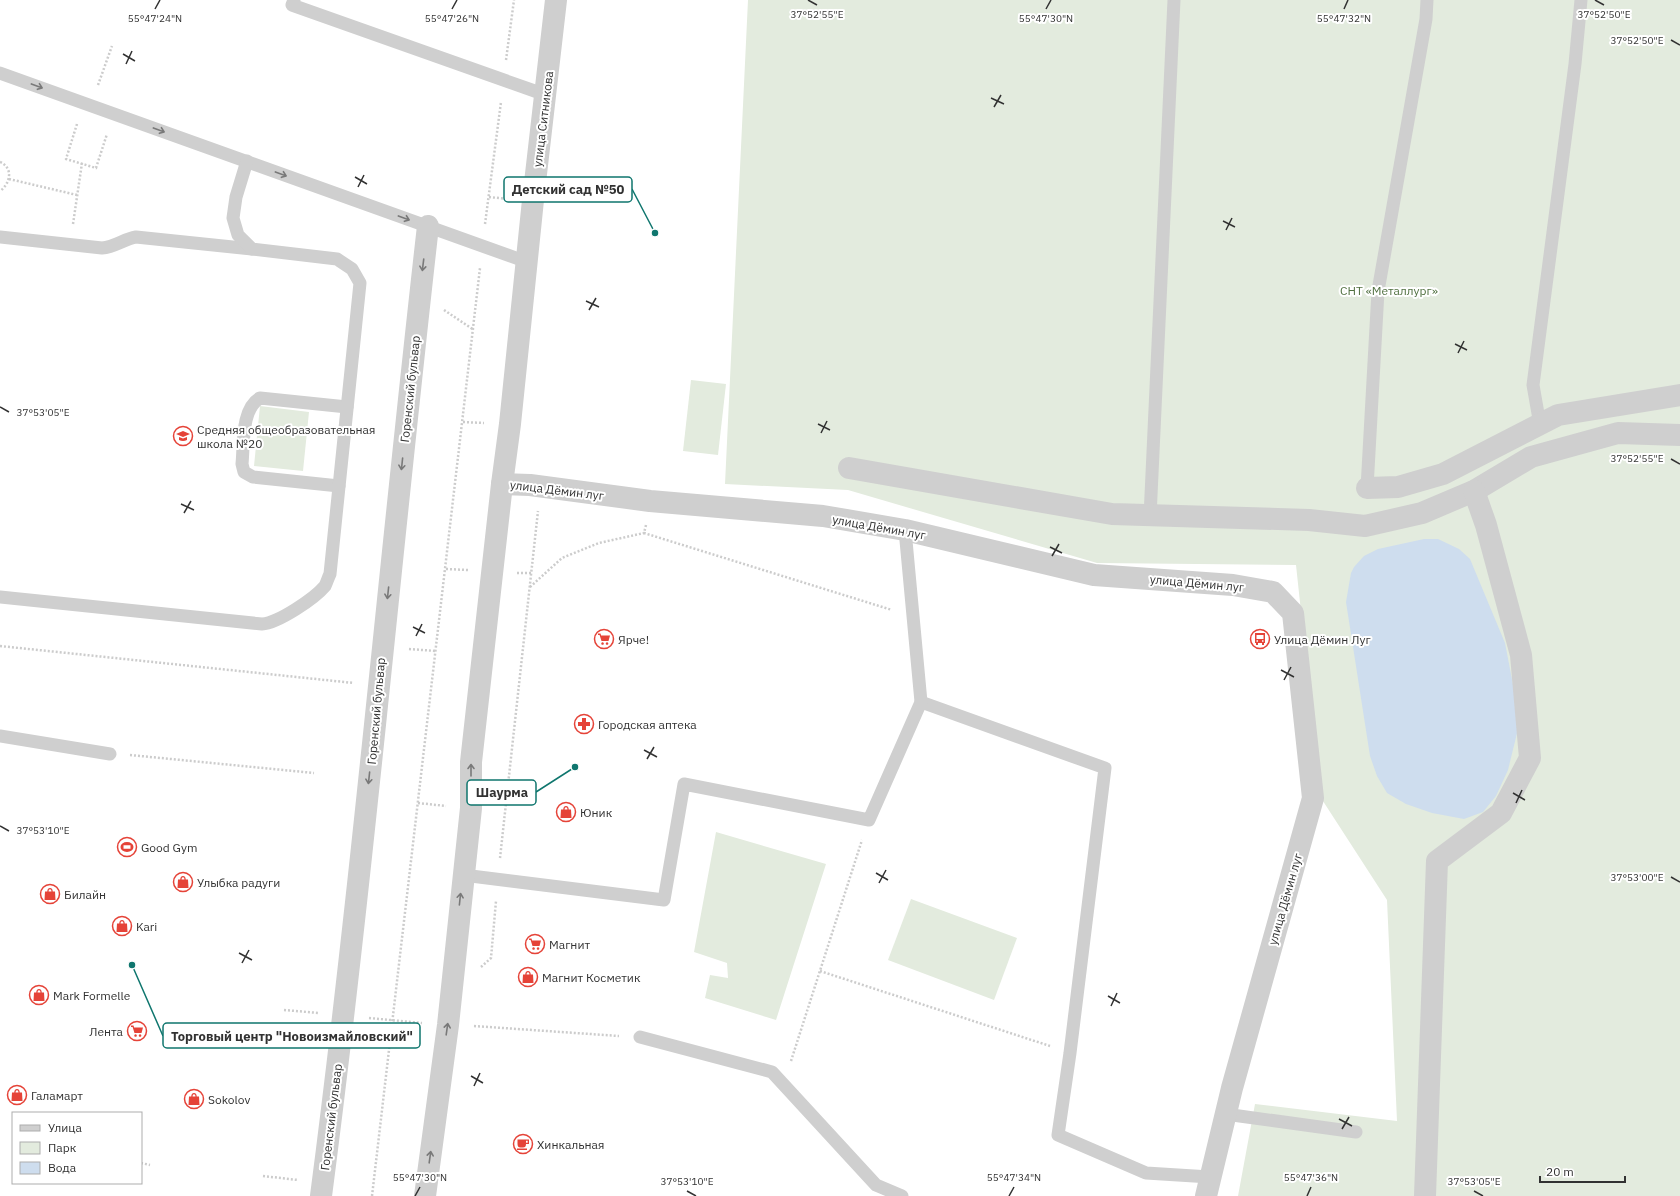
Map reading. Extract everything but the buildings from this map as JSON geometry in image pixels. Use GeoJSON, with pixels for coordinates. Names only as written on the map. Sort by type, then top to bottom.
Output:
{"type":"FeatureCollection","features":[{"type":"Feature","properties":{"kind":"street","name":"улица Ситникова"},"geometry":{"type":"LineString","coordinates":[[527,262],[556,0]]}},
{"type":"Feature","properties":{"kind":"street","name":"Горенский бульвар"},"geometry":{"type":"LineString","coordinates":[[321,1196],[345,1015],[382,646],[428,226]]}},
{"type":"Feature","properties":{"kind":"street"},"geometry":{"type":"LineString","coordinates":[[424,1196],[448,1025],[471,808],[471,762],[527,262]]}},
{"type":"Feature","properties":{"kind":"street"},"geometry":{"type":"LineString","coordinates":[[1367,488],[1398,487],[1443,474],[1558,415],[1680,395]]}},
{"type":"Feature","properties":{"kind":"street"},"geometry":{"type":"LineString","coordinates":[[849,468],[1112,514],[1150,517],[1309,520],[1365,526],[1422,513],[1474,491],[1530,457],[1618,433],[1680,435]]}},
{"type":"Feature","properties":{"kind":"street","name":"улица Дёмин луг"},"geometry":{"type":"LineString","coordinates":[[502,484],[535,486],[650,501],[823,516],[905,530],[1094,575],[1233,585],[1273,592],[1293,613],[1313,798],[1225,1114],[1208,1186]]}},
{"type":"Feature","properties":{"kind":"street"},"geometry":{"type":"LineString","coordinates":[[1425,1196],[1437,861],[1501,813],[1530,758],[1521,655],[1486,525],[1474,491]]}},
{"type":"Feature","properties":{"kind":"lane"},"geometry":{"type":"LineString","coordinates":[[294,0],[292,5],[546,95]]}},
{"type":"Feature","properties":{"kind":"lane"},"geometry":{"type":"LineString","coordinates":[[1150,517],[1174,0]]}},
{"type":"Feature","properties":{"kind":"lane"},"geometry":{"type":"LineString","coordinates":[[1367,488],[1378,291],[1426,19],[1427,0]]}},
{"type":"Feature","properties":{"kind":"lane"},"geometry":{"type":"LineString","coordinates":[[1540,425],[1533,385],[1575,64],[1581,0]]}},
{"type":"Feature","properties":{"kind":"lane"},"geometry":{"type":"LineString","coordinates":[[0,73],[527,262]]}},
{"type":"Feature","properties":{"kind":"lane"},"geometry":{"type":"LineString","coordinates":[[247,161],[236,198],[233,218],[238,235],[252,249]]}},
{"type":"Feature","properties":{"kind":"lane"},"geometry":{"type":"LineString","coordinates":[[0,237],[112,247],[128,238],[136,237],[327,257],[346,265],[358,276],[360,283],[330,574],[326,584],[318,592],[269,624],[0,597]]}},
{"type":"Feature","properties":{"kind":"lane"},"geometry":{"type":"LineString","coordinates":[[339,486],[253,477],[244,472],[242,464],[248,410],[252,402],[260,398],[347,407]]}},
{"type":"Feature","properties":{"kind":"lane"},"geometry":{"type":"LineString","coordinates":[[463,875],[664,900],[684,784],[869,820],[921,702],[905,530]]}},
{"type":"Feature","properties":{"kind":"lane"},"geometry":{"type":"LineString","coordinates":[[921,702],[1105,768],[1070,1053],[1058,1135],[1146,1173],[1208,1186]]}},
{"type":"Feature","properties":{"kind":"lane"},"geometry":{"type":"LineString","coordinates":[[0,736],[110,754]]}},
{"type":"Feature","properties":{"kind":"lane"},"geometry":{"type":"LineString","coordinates":[[640,1037],[772,1072],[874,1190],[902,1196]]}},
{"type":"Feature","properties":{"kind":"lane"},"geometry":{"type":"LineString","coordinates":[[1225,1114],[1356,1132]]}},
{"type":"Feature","properties":{"kind":"path"},"geometry":{"type":"LineString","coordinates":[[485,225],[514,0]]}},
{"type":"Feature","properties":{"kind":"path"},"geometry":{"type":"LineString","coordinates":[[98,85],[112,46]]}},
{"type":"Feature","properties":{"kind":"path"},"geometry":{"type":"LineString","coordinates":[[77,124],[66,158],[96,168],[107,134]]}},
{"type":"Feature","properties":{"kind":"path"},"geometry":{"type":"LineString","coordinates":[[0,162],[4,164],[9,171],[10,179],[6,187],[0,191]]}},
{"type":"Feature","properties":{"kind":"path"},"geometry":{"type":"LineString","coordinates":[[70,244],[82,163]]}},
{"type":"Feature","properties":{"kind":"path"},"geometry":{"type":"LineString","coordinates":[[10,179],[77,195]]}},
{"type":"Feature","properties":{"kind":"path"},"geometry":{"type":"LineString","coordinates":[[372,1196],[474,330],[480,268]]}},
{"type":"Feature","properties":{"kind":"path"},"geometry":{"type":"LineString","coordinates":[[442,309],[474,330]]}},
{"type":"Feature","properties":{"kind":"path"},"geometry":{"type":"LineString","coordinates":[[644,534],[650,501]]}},
{"type":"Feature","properties":{"kind":"path"},"geometry":{"type":"LineString","coordinates":[[478,970],[491,958],[498,879],[538,511]]}},
{"type":"Feature","properties":{"kind":"path"},"geometry":{"type":"LineString","coordinates":[[530,588],[562,558],[599,543],[644,534],[913,616]]}},
{"type":"Feature","properties":{"kind":"path"},"geometry":{"type":"LineString","coordinates":[[446,569],[475,571]]}},
{"type":"Feature","properties":{"kind":"path"},"geometry":{"type":"LineString","coordinates":[[512,573],[531,573]]}},
{"type":"Feature","properties":{"kind":"path"},"geometry":{"type":"LineString","coordinates":[[0,646],[357,683]]}},
{"type":"Feature","properties":{"kind":"path"},"geometry":{"type":"LineString","coordinates":[[406,649],[436,651]]}},
{"type":"Feature","properties":{"kind":"path"},"geometry":{"type":"LineString","coordinates":[[110,754],[314,773]]}},
{"type":"Feature","properties":{"kind":"path"},"geometry":{"type":"LineString","coordinates":[[784,1085],[869,820]]}},
{"type":"Feature","properties":{"kind":"path"},"geometry":{"type":"LineString","coordinates":[[820,971],[1070,1053]]}},
{"type":"Feature","properties":{"kind":"path"},"geometry":{"type":"LineString","coordinates":[[284,1010],[321,1013]]}},
{"type":"Feature","properties":{"kind":"path"},"geometry":{"type":"LineString","coordinates":[[368,1017],[423,1023]]}},
{"type":"Feature","properties":{"kind":"path"},"geometry":{"type":"LineString","coordinates":[[472,1033],[474,1018]]}},
{"type":"Feature","properties":{"kind":"path"},"geometry":{"type":"LineString","coordinates":[[473,1026],[640,1037]]}},
{"type":"Feature","properties":{"kind":"path"},"geometry":{"type":"LineString","coordinates":[[142,1163],[150,1165]]}},
{"type":"Feature","properties":{"kind":"path"},"geometry":{"type":"LineString","coordinates":[[263,1176],[301,1181]]}},
{"type":"Feature","properties":{"kind":"green space","name":"СНТ «Металлург»"},"geometry":{"type":"Polygon","coordinates":[[[748,0],[1680,0],[1680,1196],[1238,1196],[1255,1104],[1397,1121],[1387,900],[1321,798],[1296,565],[1097,563],[848,490],[725,484],[748,0]]]}},
{"type":"Feature","properties":{"kind":"green space"},"geometry":{"type":"Polygon","coordinates":[[[691,380],[726,384],[718,455],[683,451],[691,380]]]}},
{"type":"Feature","properties":{"kind":"green space"},"geometry":{"type":"Polygon","coordinates":[[[260,406],[309,412],[303,471],[254,466],[260,406]]]}},
{"type":"Feature","properties":{"kind":"green space"},"geometry":{"type":"Polygon","coordinates":[[[716,832],[826,864],[776,1020],[705,998],[710,975],[728,978],[727,963],[694,952],[716,832]]]}},
{"type":"Feature","properties":{"kind":"green space"},"geometry":{"type":"Polygon","coordinates":[[[911,899],[1017,938],[994,1000],[888,960],[911,899]]]}},
{"type":"Feature","properties":{"kind":"water"},"geometry":{"type":"Polygon","coordinates":[[[1424,539],[1438,539],[1459,549],[1470,559],[1505,643],[1520,721],[1508,770],[1496,796],[1483,812],[1464,819],[1432,813],[1406,804],[1387,793],[1377,776],[1370,756],[1346,602],[1351,573],[1354,567],[1364,556],[1378,549],[1424,539]]]}},
{"type":"Feature","properties":{"kind":"place","name":"Детский сад №50"},"geometry":{"type":"Point","coordinates":[655,233]}},
{"type":"Feature","properties":{"kind":"place","name":"Средняя общеобразовательная школа №20"},"geometry":{"type":"Point","coordinates":[183,436]}},
{"type":"Feature","properties":{"kind":"place","name":"Ярче!"},"geometry":{"type":"Point","coordinates":[604,639]}},
{"type":"Feature","properties":{"kind":"place","name":"Улица Дёмин Луг"},"geometry":{"type":"Point","coordinates":[1260,639]}},
{"type":"Feature","properties":{"kind":"place","name":"Городская аптека"},"geometry":{"type":"Point","coordinates":[584,724]}},
{"type":"Feature","properties":{"kind":"place","name":"Шаурма"},"geometry":{"type":"Point","coordinates":[575,767]}},
{"type":"Feature","properties":{"kind":"place","name":"Юник"},"geometry":{"type":"Point","coordinates":[566,812]}},
{"type":"Feature","properties":{"kind":"place","name":"Good Gym"},"geometry":{"type":"Point","coordinates":[127,847]}},
{"type":"Feature","properties":{"kind":"place","name":"Улыбка радуги"},"geometry":{"type":"Point","coordinates":[183,882]}},
{"type":"Feature","properties":{"kind":"place","name":"Билайн"},"geometry":{"type":"Point","coordinates":[50,894]}},
{"type":"Feature","properties":{"kind":"place","name":"Kari"},"geometry":{"type":"Point","coordinates":[122,926]}},
{"type":"Feature","properties":{"kind":"place","name":"Магнит"},"geometry":{"type":"Point","coordinates":[535,944]}},
{"type":"Feature","properties":{"kind":"place","name":"Торговый центр \"Новоизмайловский\""},"geometry":{"type":"Point","coordinates":[132,965]}},
{"type":"Feature","properties":{"kind":"place","name":"Магнит Косметик"},"geometry":{"type":"Point","coordinates":[528,977]}},
{"type":"Feature","properties":{"kind":"place","name":"Mark Formelle"},"geometry":{"type":"Point","coordinates":[39,995]}},
{"type":"Feature","properties":{"kind":"place","name":"Лента"},"geometry":{"type":"Point","coordinates":[137,1031]}},
{"type":"Feature","properties":{"kind":"place","name":"Галамарт"},"geometry":{"type":"Point","coordinates":[17,1095]}},
{"type":"Feature","properties":{"kind":"place","name":"Sokolov"},"geometry":{"type":"Point","coordinates":[194,1099]}},
{"type":"Feature","properties":{"kind":"place","name":"Хинкальная"},"geometry":{"type":"Point","coordinates":[523,1144]}}]}
